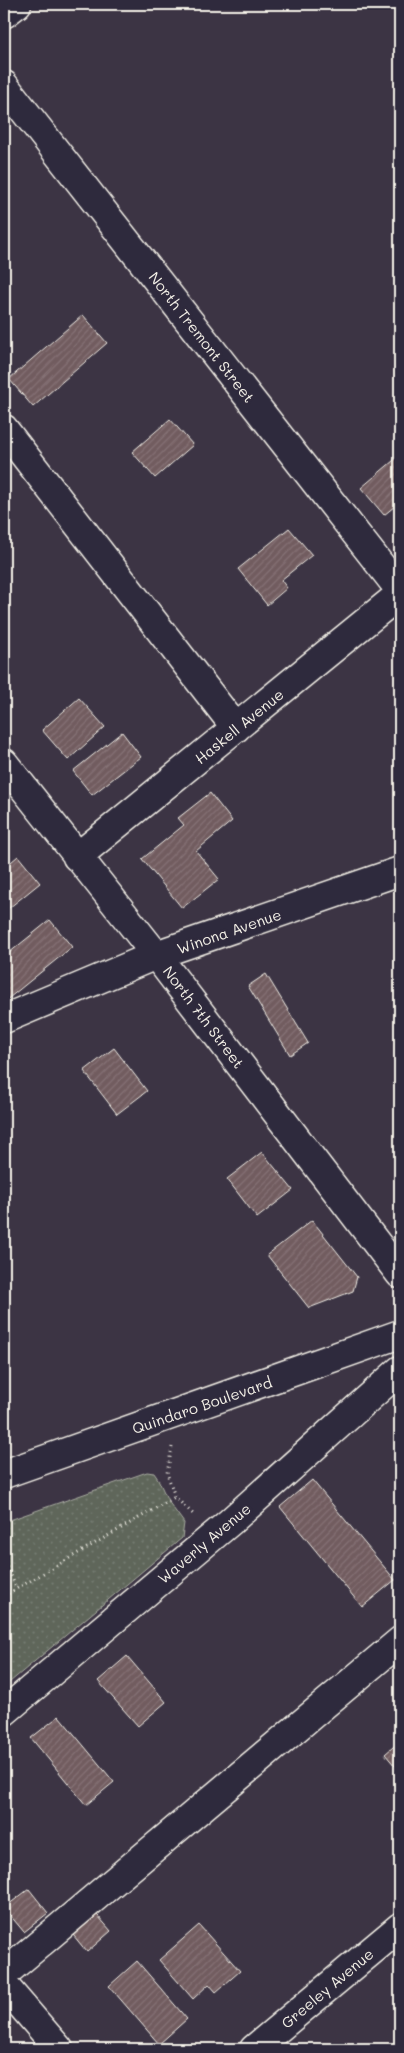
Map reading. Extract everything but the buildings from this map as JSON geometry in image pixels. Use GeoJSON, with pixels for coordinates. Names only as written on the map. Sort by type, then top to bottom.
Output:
{"type":"FeatureCollection","features":[{"type":"Feature","properties":{"kind":"street"},"geometry":{"type":"LineString","coordinates":[[4,14],[17,4]]}},
{"type":"Feature","properties":{"kind":"street","name":"North Tremont Street"},"geometry":{"type":"LineString","coordinates":[[4,84],[400,590]]}},
{"type":"Feature","properties":{"kind":"street"},"geometry":{"type":"LineString","coordinates":[[4,429],[236,728]]}},
{"type":"Feature","properties":{"kind":"street","name":"Haskell Avenue"},"geometry":{"type":"LineString","coordinates":[[77,857],[400,594]]}},
{"type":"Feature","properties":{"kind":"street","name":"North 7th Street"},"geometry":{"type":"LineString","coordinates":[[4,763],[156,955],[400,1274]]}},
{"type":"Feature","properties":{"kind":"street","name":"Winona Avenue"},"geometry":{"type":"LineString","coordinates":[[4,1019],[156,955],[400,871]]}},
{"type":"Feature","properties":{"kind":"street","name":"Quindaro Boulevard"},"geometry":{"type":"LineString","coordinates":[[4,1474],[400,1334]]}},
{"type":"Feature","properties":{"kind":"street","name":"Waverly Avenue"},"geometry":{"type":"LineString","coordinates":[[4,1712],[230,1522],[400,1370]]}},
{"type":"Feature","properties":{"kind":"street"},"geometry":{"type":"LineString","coordinates":[[4,1974],[400,1641]]}},
{"type":"Feature","properties":{"kind":"street","name":"Greeley Avenue"},"geometry":{"type":"LineString","coordinates":[[254,2049],[400,1927]]}},
{"type":"Feature","properties":{"kind":"street"},"geometry":{"type":"LineString","coordinates":[[4,1985],[59,2049]]}},
{"type":"Feature","properties":{"kind":"path"},"geometry":{"type":"LineString","coordinates":[[188,1410],[170,1452],[167,1474],[175,1496],[195,1515],[230,1522]]}},
{"type":"Feature","properties":{"kind":"path"},"geometry":{"type":"LineString","coordinates":[[4,1596],[175,1496]]}},
{"type":"Feature","properties":{"kind":"path"},"geometry":{"type":"LineString","coordinates":[[4,1557],[16,1588]]}},
{"type":"Feature","properties":{"kind":"green space"},"geometry":{"type":"Polygon","coordinates":[[[147,1472],[154,1473],[168,1501],[184,1523],[182,1538],[4,1687],[4,1522],[147,1472]]]}}]}
